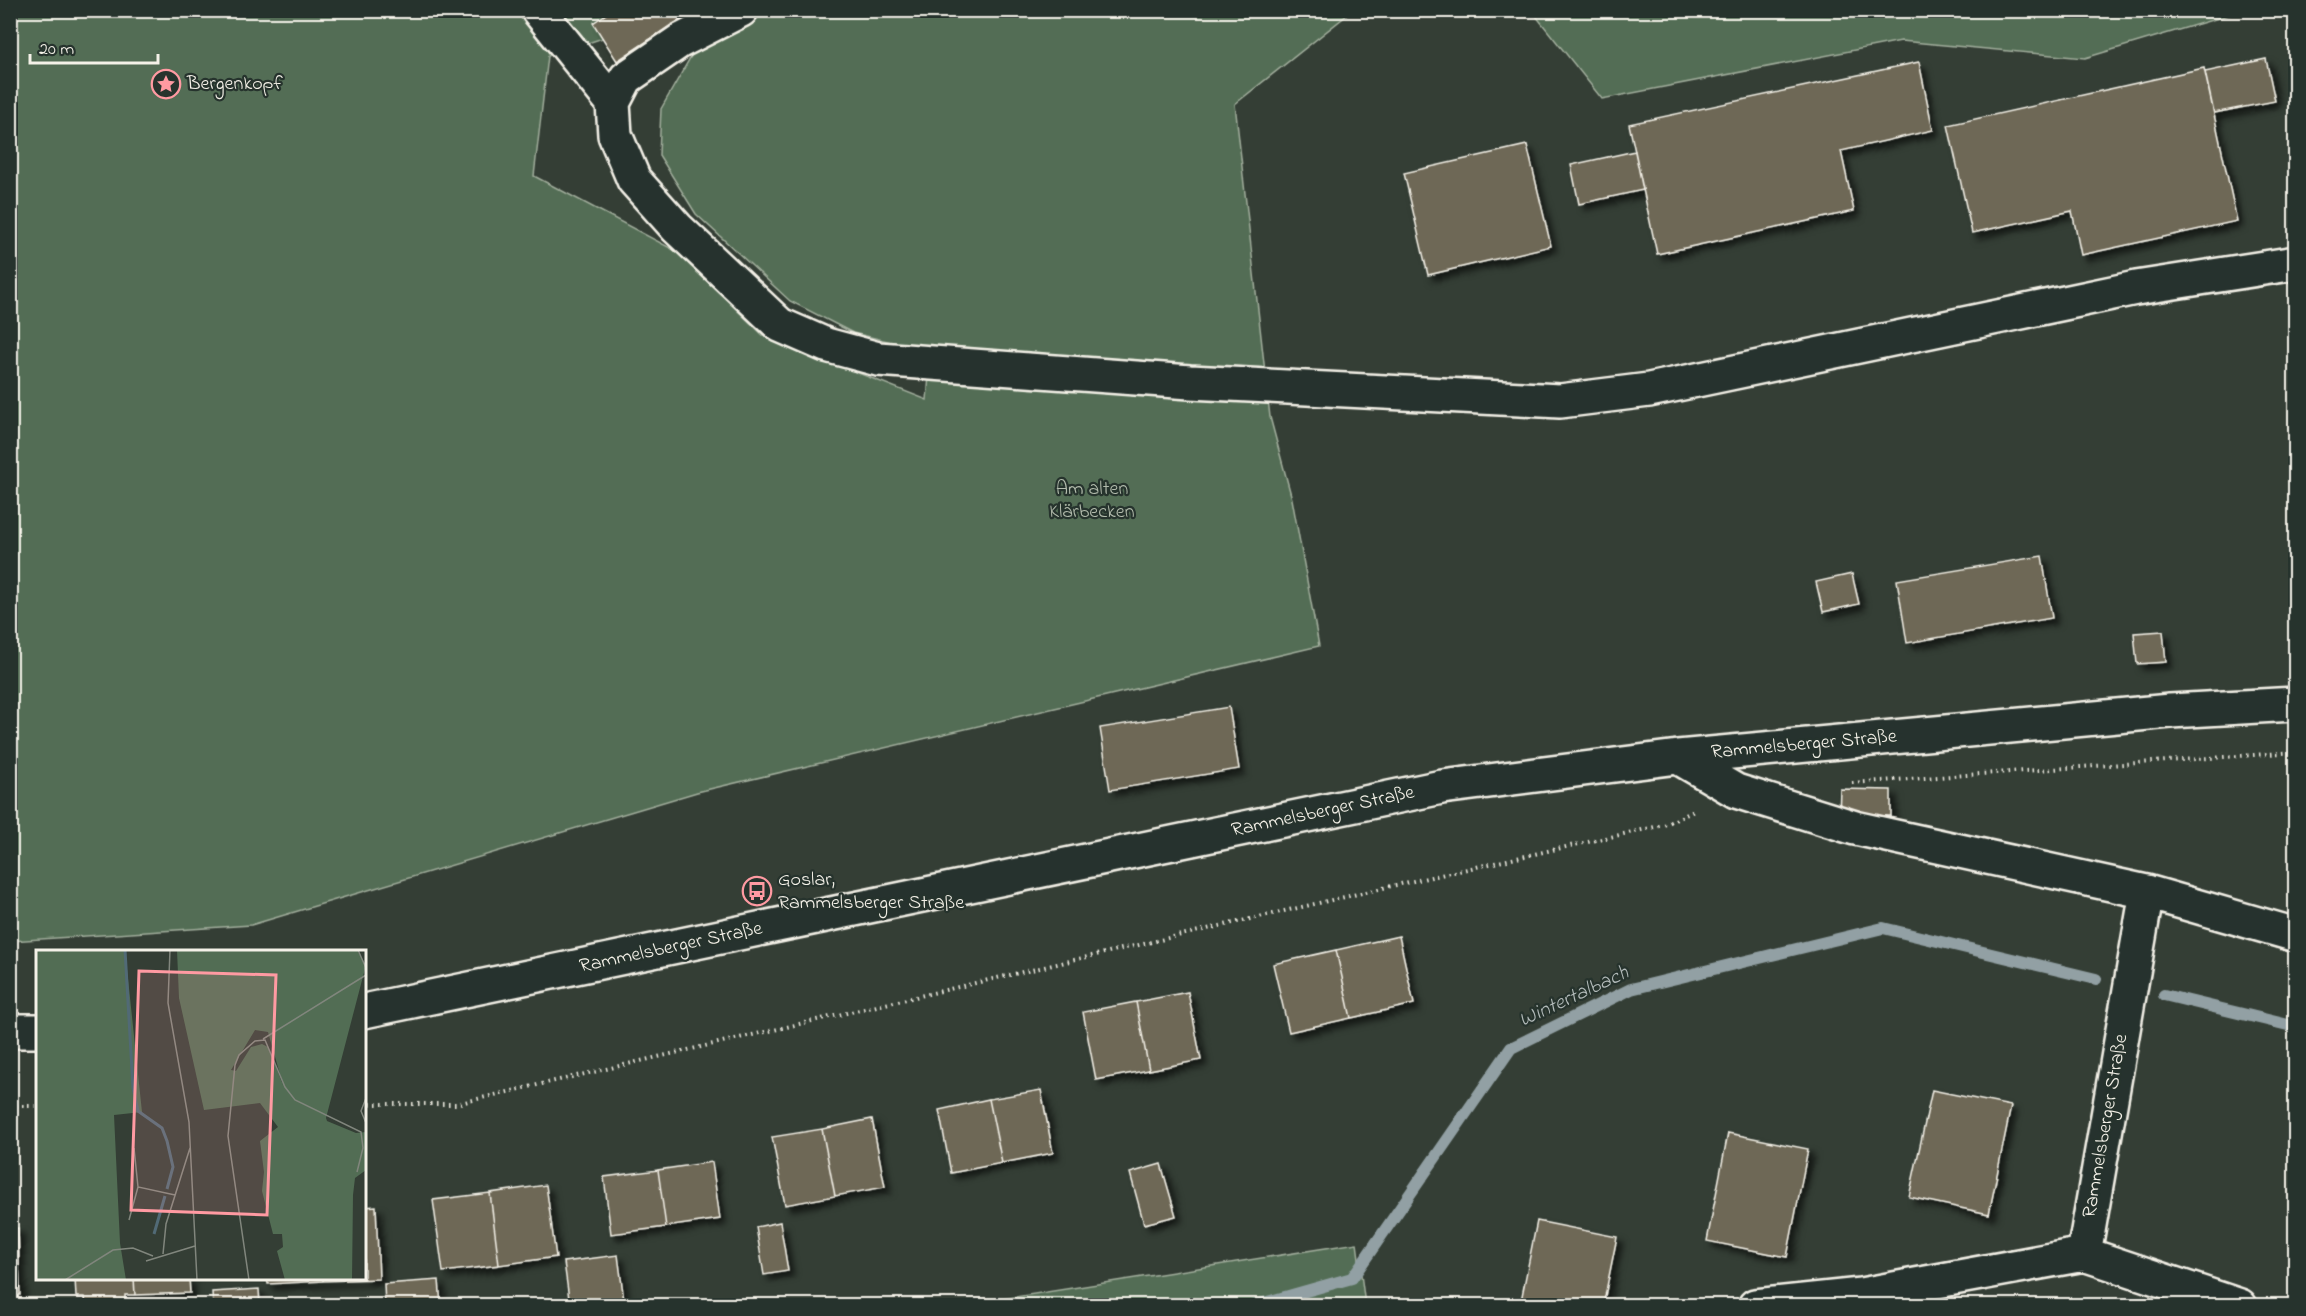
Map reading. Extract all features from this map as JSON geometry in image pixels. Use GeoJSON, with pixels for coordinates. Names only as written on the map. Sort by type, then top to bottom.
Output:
{"type":"FeatureCollection","features":[{"type":"Feature","properties":{"kind":"street"},"geometry":{"type":"LineString","coordinates":[[538,10],[613,103]]}},
{"type":"Feature","properties":{"kind":"street"},"geometry":{"type":"LineString","coordinates":[[741,10],[680,41],[626,78],[613,103],[615,135],[634,180],[677,228],[780,325],[826,345],[878,359],[1190,382],[1560,401],[1649,390],[2136,288],[2295,263]]}},
{"type":"Feature","properties":{"kind":"street","name":"Rammelsberger Straße"},"geometry":{"type":"LineString","coordinates":[[366,1011],[1442,788],[1678,757],[2170,711],[2295,704]]}},
{"type":"Feature","properties":{"kind":"street"},"geometry":{"type":"LineString","coordinates":[[1678,757],[1736,791],[1855,828],[2147,892],[2295,935]]}},
{"type":"Feature","properties":{"kind":"street","name":"Rammelsberger Straße"},"geometry":{"type":"LineString","coordinates":[[2084,1254],[2147,892]]}},
{"type":"Feature","properties":{"kind":"street"},"geometry":{"type":"LineString","coordinates":[[10,1031],[36,1031]]}},
{"type":"Feature","properties":{"kind":"street"},"geometry":{"type":"LineString","coordinates":[[1755,1305],[1861,1295],[2084,1254],[2240,1305]]}},
{"type":"Feature","properties":{"kind":"path"},"geometry":{"type":"LineString","coordinates":[[1843,783],[2295,752]]}},
{"type":"Feature","properties":{"kind":"path"},"geometry":{"type":"LineString","coordinates":[[366,1104],[456,1104],[1409,882],[1664,825],[1736,791]]}},
{"type":"Feature","properties":{"kind":"path"},"geometry":{"type":"LineString","coordinates":[[10,1106],[36,1106]]}},
{"type":"Feature","properties":{"kind":"green space","name":"Am alten Klärbecken"},"geometry":{"type":"Polygon","coordinates":[[[11,11],[685,11],[548,56],[534,176],[676,251],[764,336],[927,400],[931,351],[853,333],[790,301],[696,214],[659,155],[661,109],[694,51],[765,11],[1352,11],[1235,104],[1270,417],[1292,499],[1319,646],[697,792],[251,925],[11,941],[11,11]]]}},
{"type":"Feature","properties":{"kind":"green space"},"geometry":{"type":"Polygon","coordinates":[[[1532,11],[2242,11],[2085,58],[1901,41],[1602,99],[1532,11]]]}},
{"type":"Feature","properties":{"kind":"green space"},"geometry":{"type":"Polygon","coordinates":[[[1357,1243],[1365,1305],[965,1305],[1357,1243]]]}},
{"type":"Feature","properties":{"kind":"building"},"geometry":{"type":"Polygon","coordinates":[[[612,10],[695,10],[617,61],[593,23],[612,10]]]}},
{"type":"Feature","properties":{"kind":"building"},"geometry":{"type":"Polygon","coordinates":[[[2266,59],[2275,101],[2214,113],[2205,72],[2266,59]]]}},
{"type":"Feature","properties":{"kind":"building"},"geometry":{"type":"Polygon","coordinates":[[[1919,62],[1933,130],[1841,151],[1854,211],[1657,254],[1629,124],[1919,62]]]}},
{"type":"Feature","properties":{"kind":"building"},"geometry":{"type":"Polygon","coordinates":[[[2204,68],[2237,221],[2081,255],[2072,211],[1972,233],[1948,125],[2204,68]]]}},
{"type":"Feature","properties":{"kind":"building"},"geometry":{"type":"Polygon","coordinates":[[[1527,145],[1551,246],[1428,275],[1404,173],[1527,145]]]}},
{"type":"Feature","properties":{"kind":"building"},"geometry":{"type":"Polygon","coordinates":[[[1635,151],[1643,190],[1579,204],[1571,165],[1635,151]]]}},
{"type":"Feature","properties":{"kind":"building"},"geometry":{"type":"Polygon","coordinates":[[[2042,556],[2052,618],[1907,643],[1897,580],[2042,556]]]}},
{"type":"Feature","properties":{"kind":"building"},"geometry":{"type":"Polygon","coordinates":[[[1852,574],[1859,604],[1823,612],[1816,582],[1852,574]]]}},
{"type":"Feature","properties":{"kind":"building"},"geometry":{"type":"Polygon","coordinates":[[[2163,631],[2166,662],[2137,664],[2134,633],[2163,631]]]}},
{"type":"Feature","properties":{"kind":"building"},"geometry":{"type":"Polygon","coordinates":[[[1229,707],[1239,769],[1110,790],[1100,728],[1229,707]]]}},
{"type":"Feature","properties":{"kind":"building"},"geometry":{"type":"Polygon","coordinates":[[[1840,789],[1891,790],[1891,816],[1839,816],[1840,789]]]}},
{"type":"Feature","properties":{"kind":"building"},"geometry":{"type":"Polygon","coordinates":[[[1399,936],[1414,1004],[1351,1018],[1336,950],[1399,936]]]}},
{"type":"Feature","properties":{"kind":"building"},"geometry":{"type":"Polygon","coordinates":[[[1336,950],[1351,1018],[1289,1032],[1273,964],[1336,950]]]}},
{"type":"Feature","properties":{"kind":"building"},"geometry":{"type":"Polygon","coordinates":[[[1188,992],[1201,1060],[1149,1070],[1136,1002],[1188,992]]]}},
{"type":"Feature","properties":{"kind":"building"},"geometry":{"type":"Polygon","coordinates":[[[1136,1002],[1149,1070],[1096,1080],[1083,1012],[1136,1002]]]}},
{"type":"Feature","properties":{"kind":"building"},"geometry":{"type":"Polygon","coordinates":[[[1041,1090],[1053,1153],[1002,1163],[989,1099],[1041,1090]]]}},
{"type":"Feature","properties":{"kind":"building"},"geometry":{"type":"Polygon","coordinates":[[[1932,1090],[2011,1106],[1989,1214],[1909,1197],[1932,1090]]]}},
{"type":"Feature","properties":{"kind":"building"},"geometry":{"type":"Polygon","coordinates":[[[989,1099],[1002,1163],[951,1173],[939,1110],[989,1099]]]}},
{"type":"Feature","properties":{"kind":"building"},"geometry":{"type":"Polygon","coordinates":[[[872,1119],[885,1187],[835,1196],[822,1129],[872,1119]]]}},
{"type":"Feature","properties":{"kind":"building"},"geometry":{"type":"Polygon","coordinates":[[[822,1129],[835,1196],[785,1205],[772,1137],[822,1129]]]}},
{"type":"Feature","properties":{"kind":"building"},"geometry":{"type":"Polygon","coordinates":[[[1728,1133],[1808,1149],[1787,1257],[1707,1241],[1728,1133]]]}},
{"type":"Feature","properties":{"kind":"building"},"geometry":{"type":"Polygon","coordinates":[[[712,1162],[720,1219],[666,1227],[658,1170],[712,1162]]]}},
{"type":"Feature","properties":{"kind":"building"},"geometry":{"type":"Polygon","coordinates":[[[1161,1164],[1176,1216],[1144,1224],[1130,1173],[1161,1164]]]}},
{"type":"Feature","properties":{"kind":"building"},"geometry":{"type":"Polygon","coordinates":[[[658,1170],[666,1227],[611,1234],[604,1177],[658,1170]]]}},
{"type":"Feature","properties":{"kind":"building"},"geometry":{"type":"Polygon","coordinates":[[[546,1185],[556,1257],[499,1265],[490,1193],[546,1185]]]}},
{"type":"Feature","properties":{"kind":"building"},"geometry":{"type":"Polygon","coordinates":[[[490,1193],[499,1265],[443,1272],[433,1200],[490,1193]]]}},
{"type":"Feature","properties":{"kind":"building"},"geometry":{"type":"Polygon","coordinates":[[[376,1206],[379,1279],[366,1279],[366,1207],[376,1206]]]}},
{"type":"Feature","properties":{"kind":"building"},"geometry":{"type":"Polygon","coordinates":[[[1537,1221],[1617,1237],[1603,1306],[1520,1306],[1537,1221]]]}},
{"type":"Feature","properties":{"kind":"building"},"geometry":{"type":"Polygon","coordinates":[[[780,1222],[788,1271],[764,1275],[756,1227],[780,1222]]]}},
{"type":"Feature","properties":{"kind":"building"},"geometry":{"type":"Polygon","coordinates":[[[18,1228],[20,1295],[10,1295],[10,1229],[18,1228]]]}},
{"type":"Feature","properties":{"kind":"building"},"geometry":{"type":"Polygon","coordinates":[[[618,1255],[624,1301],[593,1306],[570,1306],[564,1262],[618,1255]]]}},
{"type":"Feature","properties":{"kind":"building"},"geometry":{"type":"Polygon","coordinates":[[[75,1280],[134,1280],[135,1295],[125,1295],[125,1306],[86,1306],[85,1297],[76,1297],[75,1280]]]}},
{"type":"Feature","properties":{"kind":"building"},"geometry":{"type":"Polygon","coordinates":[[[134,1280],[189,1280],[190,1293],[135,1295],[134,1280]]]}},
{"type":"Feature","properties":{"kind":"building"},"geometry":{"type":"Polygon","coordinates":[[[267,1280],[323,1280],[323,1281],[268,1284],[267,1280]]]}},
{"type":"Feature","properties":{"kind":"building"},"geometry":{"type":"Polygon","coordinates":[[[439,1280],[441,1306],[385,1306],[384,1284],[439,1280]]]}},
{"type":"Feature","properties":{"kind":"building"},"geometry":{"type":"Polygon","coordinates":[[[259,1289],[260,1306],[213,1306],[212,1292],[259,1289]]]}},
{"type":"Feature","properties":{"kind":"waterway","name":"Wintertalbach"},"geometry":{"type":"LineString","coordinates":[[1253,1306],[1352,1278],[1511,1048],[1631,989],[1883,928],[2096,979]]}},
{"type":"Feature","properties":{"kind":"waterway","name":"Wintertalbach"},"geometry":{"type":"LineString","coordinates":[[2164,995],[2296,1027]]}},
{"type":"Feature","properties":{"kind":"place","name":"Bergenkopf"},"geometry":{"type":"Point","coordinates":[166,84]}},
{"type":"Feature","properties":{"kind":"place","name":"Goslar, Rammelsberger Straße"},"geometry":{"type":"Point","coordinates":[757,891]}}]}
